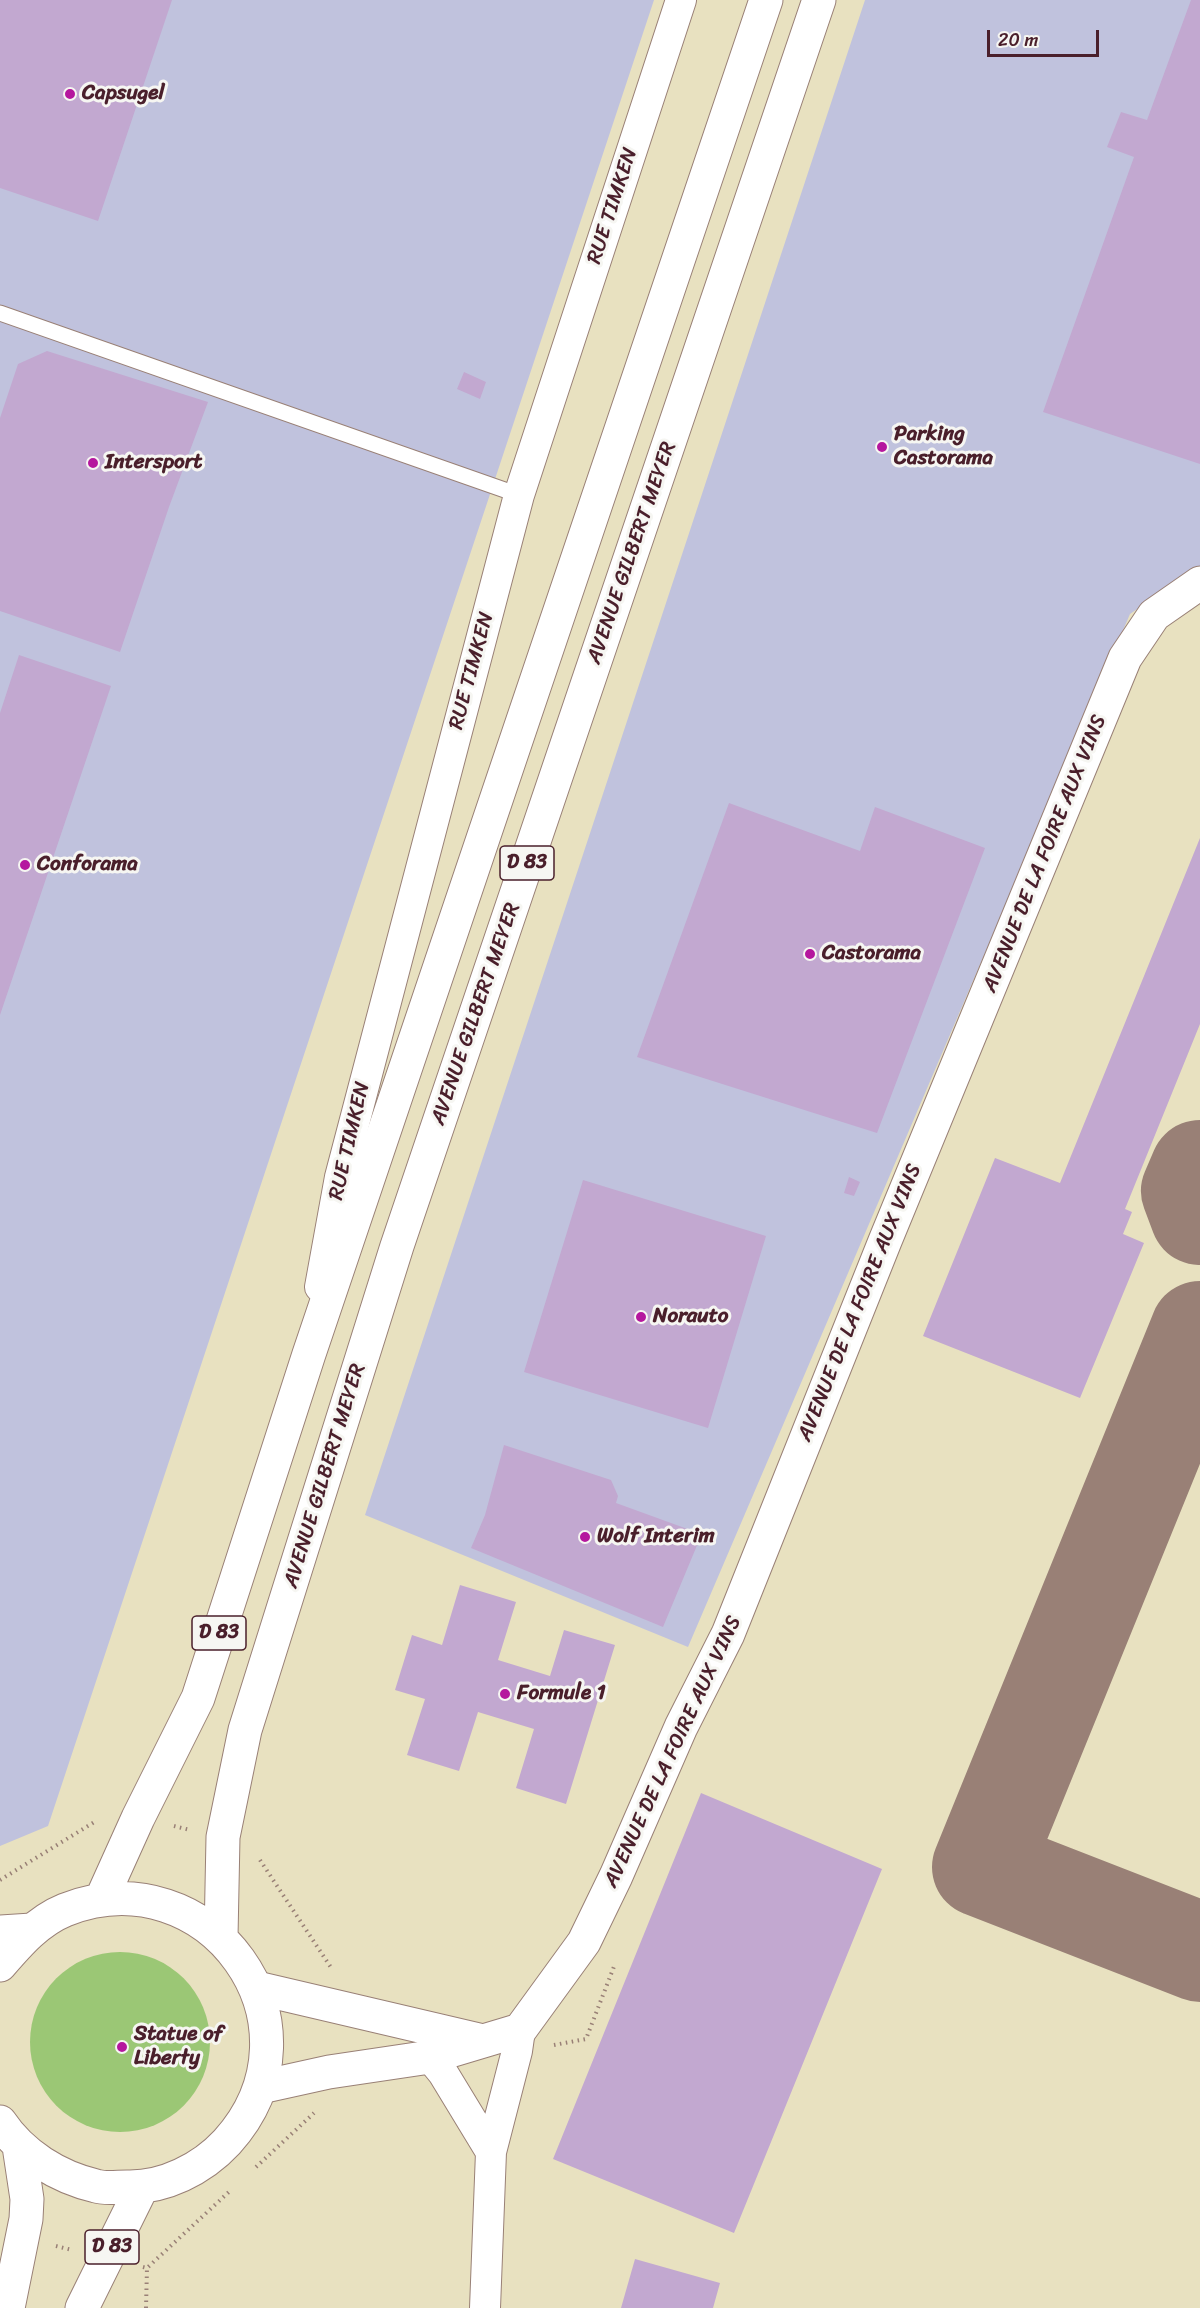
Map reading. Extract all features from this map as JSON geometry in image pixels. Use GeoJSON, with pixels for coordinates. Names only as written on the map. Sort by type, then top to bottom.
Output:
{"type":"FeatureCollection","features":[{"type":"Feature","properties":{"kind":"main road","name":"D 83"},"geometry":{"type":"LineString","coordinates":[[101,1900],[138,1818],[198,1698],[309,1354],[766,0]]}},
{"type":"Feature","properties":{"kind":"main road","name":"AVENUE GILBERT MEYER"},"geometry":{"type":"LineString","coordinates":[[221,1937],[223,1837],[249,1719],[401,1234],[819,0]]}},
{"type":"Feature","properties":{"kind":"main road","name":"AVENUE DE LA FOIRE AUX VINS"},"geometry":{"type":"LineString","coordinates":[[520,2030],[584,1942],[616,1876],[681,1727],[728,1634],[885,1241],[1125,658],[1154,615],[1200,583]]}},
{"type":"Feature","properties":{"kind":"main road"},"geometry":{"type":"LineString","coordinates":[[0,1965],[16,1931],[64,1910],[101,1900],[144,1900],[186,1913],[221,1937],[241,1961],[256,1988],[266,2020],[267,2054],[261,2087],[243,2124],[216,2154],[182,2176],[142,2187],[98,2187],[55,2172],[9,2134]]}},
{"type":"Feature","properties":{"kind":"main road"},"geometry":{"type":"LineString","coordinates":[[256,1988],[481,2041]]}},
{"type":"Feature","properties":{"kind":"main road"},"geometry":{"type":"LineString","coordinates":[[261,2087],[329,2072],[430,2056],[520,2030]]}},
{"type":"Feature","properties":{"kind":"main road"},"geometry":{"type":"LineString","coordinates":[[8,2308],[26,2219],[25,2181],[9,2134]]}},
{"type":"Feature","properties":{"kind":"main road","name":"D 83"},"geometry":{"type":"LineString","coordinates":[[82,2308],[142,2187]]}},
{"type":"Feature","properties":{"kind":"street","name":"RUE TIMKEN"},"geometry":{"type":"LineString","coordinates":[[309,1354],[340,1177],[519,495],[681,0]]}},
{"type":"Feature","properties":{"kind":"street","name":"AVENUE DE LA FOIRE AUX VINS"},"geometry":{"type":"LineString","coordinates":[[485,2308],[491,2152],[517,2051],[520,2030]]}},
{"type":"Feature","properties":{"kind":"street"},"geometry":{"type":"LineString","coordinates":[[430,2056],[443,2073],[491,2152]]}},
{"type":"Feature","properties":{"kind":"lane"},"geometry":{"type":"LineString","coordinates":[[0,313],[519,495]]}},
{"type":"Feature","properties":{"kind":"path"},"geometry":{"type":"LineString","coordinates":[[146,2308],[147,2268]]}},
{"type":"Feature","properties":{"kind":"shaded area"},"geometry":{"type":"Polygon","coordinates":[[[0,0],[654,0],[48,1826],[0,1846],[0,0]]]}},
{"type":"Feature","properties":{"kind":"shaded area"},"geometry":{"type":"Polygon","coordinates":[[[865,0],[1200,0],[1200,566],[1130,614],[688,1647],[365,1515],[865,0]]]}},
{"type":"Feature","properties":{"kind":"green space"},"geometry":{"type":"Polygon","coordinates":[[[120,1952],[154,1959],[170,1967],[184,1978],[195,1992],[203,2008],[210,2042],[203,2076],[195,2092],[184,2106],[170,2117],[154,2125],[120,2132],[86,2125],[70,2117],[56,2106],[45,2092],[37,2076],[30,2042],[37,2008],[45,1992],[56,1978],[70,1967],[86,1959],[120,1952]]]}},
{"type":"Feature","properties":{"kind":"building","name":"Capsugel"},"geometry":{"type":"Polygon","coordinates":[[[0,0],[172,0],[98,221],[0,188],[0,0]]]}},
{"type":"Feature","properties":{"kind":"building"},"geometry":{"type":"Polygon","coordinates":[[[1191,0],[1200,0],[1200,464],[1043,412],[1134,157],[1107,147],[1121,112],[1147,120],[1191,0]]]}},
{"type":"Feature","properties":{"kind":"building","name":"Intersport"},"geometry":{"type":"Polygon","coordinates":[[[47,351],[208,402],[169,507],[120,652],[0,611],[0,418],[18,364],[47,351]]]}},
{"type":"Feature","properties":{"kind":"building"},"geometry":{"type":"Polygon","coordinates":[[[464,372],[486,382],[480,399],[457,389],[464,372]]]}},
{"type":"Feature","properties":{"kind":"building","name":"Conforama"},"geometry":{"type":"Polygon","coordinates":[[[19,655],[111,686],[0,1015],[0,713],[19,655]]]}},
{"type":"Feature","properties":{"kind":"building","name":"Castorama"},"geometry":{"type":"Polygon","coordinates":[[[729,803],[860,851],[875,807],[985,848],[877,1133],[637,1057],[729,803]]]}},
{"type":"Feature","properties":{"kind":"building"},"geometry":{"type":"Polygon","coordinates":[[[1200,838],[1200,1024],[1125,1209],[1132,1212],[1123,1234],[1144,1243],[1080,1398],[923,1336],[995,1158],[1060,1183],[1200,838]]]}},
{"type":"Feature","properties":{"kind":"building"},"geometry":{"type":"Polygon","coordinates":[[[849,1177],[860,1182],[854,1196],[844,1193],[849,1177]]]}},
{"type":"Feature","properties":{"kind":"building","name":"Norauto"},"geometry":{"type":"Polygon","coordinates":[[[583,1180],[766,1236],[708,1428],[524,1372],[583,1180]]]}},
{"type":"Feature","properties":{"kind":"building","name":"Wolf Interim"},"geometry":{"type":"Polygon","coordinates":[[[504,1445],[611,1480],[618,1496],[616,1503],[693,1531],[698,1543],[663,1627],[471,1548],[485,1515],[504,1445]]]}},
{"type":"Feature","properties":{"kind":"building","name":"Formule 1"},"geometry":{"type":"Polygon","coordinates":[[[460,1585],[516,1602],[498,1660],[550,1676],[564,1630],[615,1645],[566,1804],[516,1788],[534,1729],[478,1712],[459,1771],[407,1755],[425,1699],[395,1690],[412,1635],[442,1645],[460,1585]]]}},
{"type":"Feature","properties":{"kind":"building"},"geometry":{"type":"Polygon","coordinates":[[[701,1793],[882,1869],[734,2233],[553,2159],[701,1793]]]}},
{"type":"Feature","properties":{"kind":"building"},"geometry":{"type":"Polygon","coordinates":[[[635,2259],[720,2283],[713,2308],[621,2308],[635,2259]]]}},
{"type":"Feature","properties":{"kind":"taxiway"},"geometry":{"type":"LineString","coordinates":[[1200,1170],[1191,1191],[1200,1215]]}},
{"type":"Feature","properties":{"kind":"taxiway"},"geometry":{"type":"LineString","coordinates":[[1200,1331],[982,1867],[1200,1952]]}},
{"type":"Feature","properties":{"kind":"place","name":"Capsugel"},"geometry":{"type":"Point","coordinates":[70,94]}},
{"type":"Feature","properties":{"kind":"place","name":"Parking Castorama"},"geometry":{"type":"Point","coordinates":[882,447]}},
{"type":"Feature","properties":{"kind":"place","name":"Intersport"},"geometry":{"type":"Point","coordinates":[93,463]}},
{"type":"Feature","properties":{"kind":"place","name":"Conforama"},"geometry":{"type":"Point","coordinates":[25,865]}},
{"type":"Feature","properties":{"kind":"place","name":"Castorama"},"geometry":{"type":"Point","coordinates":[810,954]}},
{"type":"Feature","properties":{"kind":"place","name":"Norauto"},"geometry":{"type":"Point","coordinates":[641,1317]}},
{"type":"Feature","properties":{"kind":"place","name":"Wolf Interim"},"geometry":{"type":"Point","coordinates":[585,1537]}},
{"type":"Feature","properties":{"kind":"place","name":"Formule 1"},"geometry":{"type":"Point","coordinates":[505,1694]}},
{"type":"Feature","properties":{"kind":"place","name":"Statue of Liberty"},"geometry":{"type":"Point","coordinates":[122,2047]}}]}
